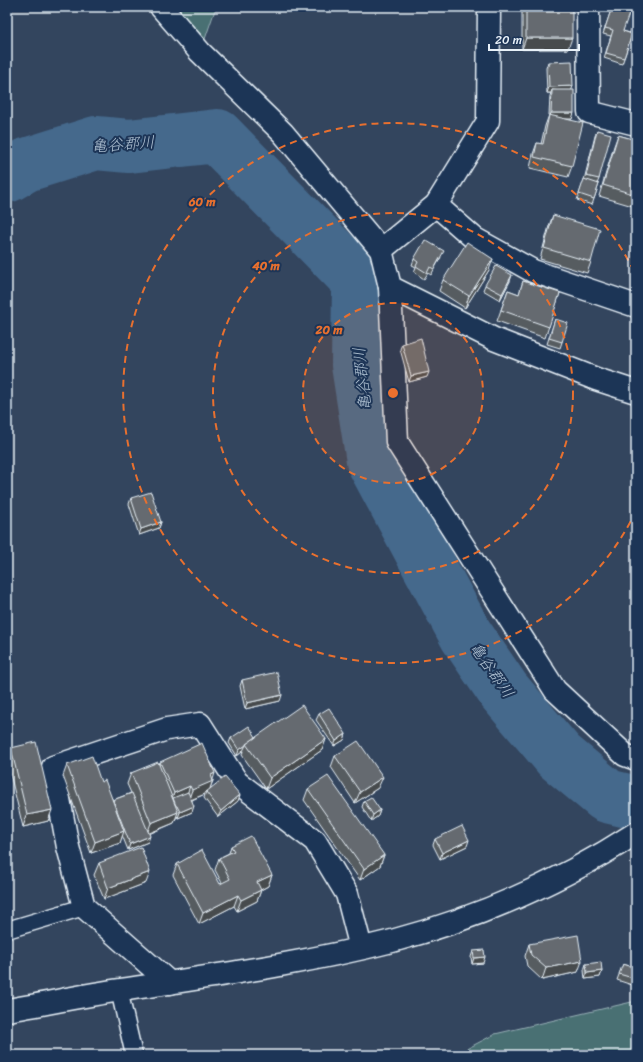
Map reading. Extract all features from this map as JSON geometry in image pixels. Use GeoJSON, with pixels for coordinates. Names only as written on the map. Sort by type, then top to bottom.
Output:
{"type":"FeatureCollection","features":[{"type":"Feature","properties":{"kind":"street"},"geometry":{"type":"LineString","coordinates":[[161,7],[200,52],[283,133],[381,250],[390,287],[397,442],[555,690],[625,755],[636,759]]}},
{"type":"Feature","properties":{"kind":"street"},"geometry":{"type":"LineString","coordinates":[[381,250],[436,205],[488,121],[489,7]]}},
{"type":"Feature","properties":{"kind":"street"},"geometry":{"type":"LineString","coordinates":[[588,7],[589,112],[636,124]]}},
{"type":"Feature","properties":{"kind":"street"},"geometry":{"type":"LineString","coordinates":[[436,205],[475,239],[533,271],[636,306]]}},
{"type":"Feature","properties":{"kind":"street"},"geometry":{"type":"LineString","coordinates":[[390,287],[494,339],[596,379],[636,392]]}},
{"type":"Feature","properties":{"kind":"street"},"geometry":{"type":"LineString","coordinates":[[170,983],[84,907],[68,847],[53,767],[167,729],[200,724],[237,782],[315,841],[347,894],[361,948]]}},
{"type":"Feature","properties":{"kind":"street"},"geometry":{"type":"LineString","coordinates":[[7,1010],[119,990],[234,973],[361,948],[436,928],[519,896],[590,861],[636,833]]}},
{"type":"Feature","properties":{"kind":"lane"},"geometry":{"type":"LineString","coordinates":[[7,930],[84,907]]}},
{"type":"Feature","properties":{"kind":"lane"},"geometry":{"type":"LineString","coordinates":[[119,990],[134,1055]]}},
{"type":"Feature","properties":{"kind":"green space"},"geometry":{"type":"Polygon","coordinates":[[[175,7],[216,7],[205,39],[175,7]]]}},
{"type":"Feature","properties":{"kind":"green space"},"geometry":{"type":"Polygon","coordinates":[[[636,1001],[636,1055],[455,1055],[495,1034],[636,1001]]]}},
{"type":"Feature","properties":{"kind":"building"},"geometry":{"type":"Polygon","coordinates":[[[526,7],[572,7],[572,38],[526,38],[526,7]]]}},
{"type":"Feature","properties":{"kind":"building"},"geometry":{"type":"Polygon","coordinates":[[[612,7],[631,8],[623,31],[632,34],[624,58],[606,53],[613,30],[605,28],[612,7]]]}},
{"type":"Feature","properties":{"kind":"building"},"geometry":{"type":"Polygon","coordinates":[[[636,14],[636,27],[633,26],[636,14]]]}},
{"type":"Feature","properties":{"kind":"building"},"geometry":{"type":"Polygon","coordinates":[[[572,61],[573,86],[549,87],[548,62],[572,61]]]}},
{"type":"Feature","properties":{"kind":"building"},"geometry":{"type":"Polygon","coordinates":[[[552,90],[574,90],[574,113],[551,113],[552,90]]]}},
{"type":"Feature","properties":{"kind":"building"},"geometry":{"type":"Polygon","coordinates":[[[549,115],[583,123],[572,166],[534,157],[537,143],[543,144],[549,115]]]}},
{"type":"Feature","properties":{"kind":"building"},"geometry":{"type":"Polygon","coordinates":[[[597,130],[611,134],[599,179],[586,176],[597,130]]]}},
{"type":"Feature","properties":{"kind":"building"},"geometry":{"type":"Polygon","coordinates":[[[618,135],[636,140],[636,195],[603,185],[618,135]]]}},
{"type":"Feature","properties":{"kind":"building"},"geometry":{"type":"Polygon","coordinates":[[[584,179],[599,184],[594,199],[579,194],[584,179]]]}},
{"type":"Feature","properties":{"kind":"building"},"geometry":{"type":"Polygon","coordinates":[[[553,215],[600,229],[591,262],[544,248],[553,215]]]}},
{"type":"Feature","properties":{"kind":"building"},"geometry":{"type":"Polygon","coordinates":[[[425,240],[444,251],[434,269],[430,267],[427,273],[416,266],[418,262],[414,259],[425,240]]]}},
{"type":"Feature","properties":{"kind":"building"},"geometry":{"type":"Polygon","coordinates":[[[467,242],[493,259],[469,296],[443,280],[467,242]]]}},
{"type":"Feature","properties":{"kind":"building"},"geometry":{"type":"Polygon","coordinates":[[[496,266],[512,275],[502,294],[485,285],[496,266]]]}},
{"type":"Feature","properties":{"kind":"building"},"geometry":{"type":"Polygon","coordinates":[[[523,281],[560,293],[549,327],[501,310],[508,290],[519,294],[523,281]]]}},
{"type":"Feature","properties":{"kind":"building"},"geometry":{"type":"Polygon","coordinates":[[[555,319],[568,323],[562,342],[549,338],[555,319]]]}},
{"type":"Feature","properties":{"kind":"building"},"geometry":{"type":"Polygon","coordinates":[[[421,338],[429,372],[411,376],[402,344],[421,338]]]}},
{"type":"Feature","properties":{"kind":"building"},"geometry":{"type":"Polygon","coordinates":[[[151,492],[161,522],[141,529],[131,498],[151,492]]]}},
{"type":"Feature","properties":{"kind":"building"},"geometry":{"type":"Polygon","coordinates":[[[277,672],[282,695],[247,703],[242,680],[277,672]]]}},
{"type":"Feature","properties":{"kind":"building"},"geometry":{"type":"Polygon","coordinates":[[[302,705],[326,739],[270,778],[246,744],[302,705]]]}},
{"type":"Feature","properties":{"kind":"building"},"geometry":{"type":"Polygon","coordinates":[[[329,708],[346,734],[336,741],[319,714],[329,708]]]}},
{"type":"Feature","properties":{"kind":"building"},"geometry":{"type":"Polygon","coordinates":[[[249,726],[256,737],[239,750],[231,738],[249,726]]]}},
{"type":"Feature","properties":{"kind":"building"},"geometry":{"type":"Polygon","coordinates":[[[358,741],[383,777],[360,792],[335,756],[358,741]]]}},
{"type":"Feature","properties":{"kind":"building"},"geometry":{"type":"Polygon","coordinates":[[[36,742],[52,810],[27,815],[11,748],[36,742]]]}},
{"type":"Feature","properties":{"kind":"building"},"geometry":{"type":"Polygon","coordinates":[[[202,743],[215,773],[211,775],[213,781],[192,790],[190,786],[174,793],[160,762],[202,743]]]}},
{"type":"Feature","properties":{"kind":"building"},"geometry":{"type":"Polygon","coordinates":[[[92,756],[101,782],[105,780],[124,831],[95,842],[67,765],[92,756]]]}},
{"type":"Feature","properties":{"kind":"building"},"geometry":{"type":"Polygon","coordinates":[[[158,762],[178,812],[151,823],[131,773],[158,762]]]}},
{"type":"Feature","properties":{"kind":"building"},"geometry":{"type":"Polygon","coordinates":[[[328,776],[384,855],[364,869],[308,789],[328,776]]]}},
{"type":"Feature","properties":{"kind":"building"},"geometry":{"type":"Polygon","coordinates":[[[225,777],[240,795],[221,811],[206,792],[225,777]]]}},
{"type":"Feature","properties":{"kind":"building"},"geometry":{"type":"Polygon","coordinates":[[[188,792],[194,806],[180,812],[173,798],[188,792]]]}},
{"type":"Feature","properties":{"kind":"building"},"geometry":{"type":"Polygon","coordinates":[[[132,793],[150,836],[130,844],[113,800],[132,793]]]}},
{"type":"Feature","properties":{"kind":"building"},"geometry":{"type":"Polygon","coordinates":[[[371,797],[380,810],[373,815],[364,801],[371,797]]]}},
{"type":"Feature","properties":{"kind":"building"},"geometry":{"type":"Polygon","coordinates":[[[462,826],[469,840],[442,853],[435,839],[462,826]]]}},
{"type":"Feature","properties":{"kind":"building"},"geometry":{"type":"Polygon","coordinates":[[[251,836],[272,875],[257,882],[261,890],[241,900],[238,895],[203,913],[177,864],[202,850],[220,884],[230,879],[219,858],[234,851],[231,846],[251,836]]]}},
{"type":"Feature","properties":{"kind":"building"},"geometry":{"type":"Polygon","coordinates":[[[141,847],[150,872],[108,888],[99,863],[141,847]]]}},
{"type":"Feature","properties":{"kind":"building"},"geometry":{"type":"Polygon","coordinates":[[[578,935],[582,961],[546,968],[531,955],[529,944],[578,935]]]}},
{"type":"Feature","properties":{"kind":"building"},"geometry":{"type":"Polygon","coordinates":[[[484,950],[485,957],[474,958],[473,951],[484,950]]]}},
{"type":"Feature","properties":{"kind":"building"},"geometry":{"type":"Polygon","coordinates":[[[601,962],[602,971],[587,973],[586,964],[601,962]]]}},
{"type":"Feature","properties":{"kind":"building"},"geometry":{"type":"Polygon","coordinates":[[[623,964],[636,968],[636,979],[619,974],[623,964]]]}},
{"type":"Feature","properties":{"kind":"waterway","name":"亀谷郡川"},"geometry":{"type":"LineString","coordinates":[[7,176],[26,165],[96,143],[129,146],[217,136],[359,281],[358,365],[373,461],[466,635],[504,691],[559,756],[607,796],[628,801]]}}]}
